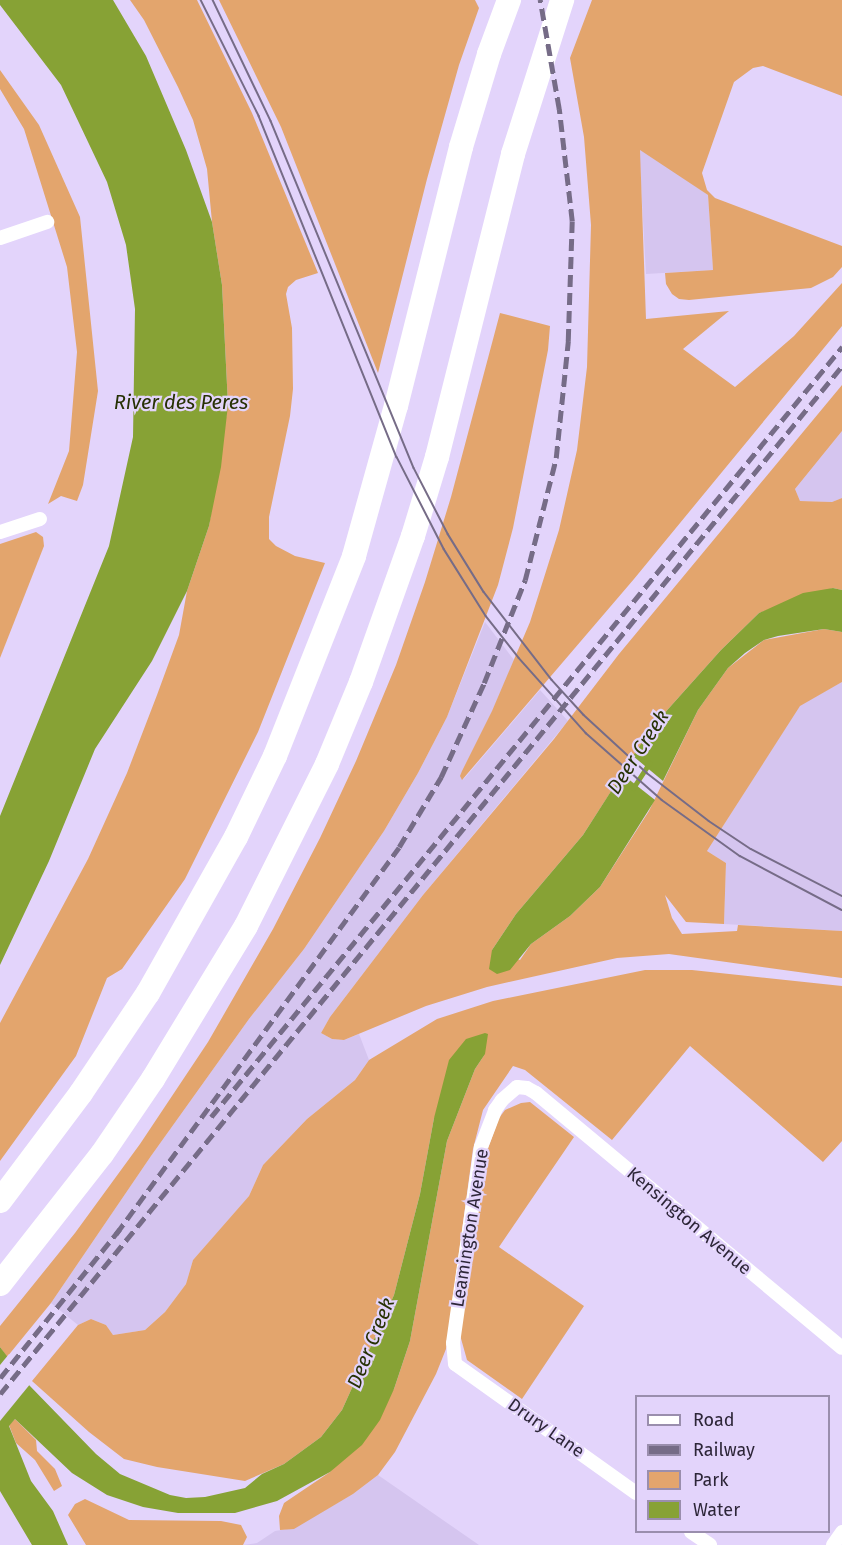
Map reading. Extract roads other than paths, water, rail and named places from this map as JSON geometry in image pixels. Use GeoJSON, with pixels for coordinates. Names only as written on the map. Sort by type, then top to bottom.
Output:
{"type":"FeatureCollection","features":[{"type":"Feature","properties":{"kind":"highway"},"geometry":{"type":"LineString","coordinates":[[0,1201],[115,1045],[193,917],[236,837],[279,745],[354,556],[396,406],[461,147],[489,54],[509,0]]}},
{"type":"Feature","properties":{"kind":"highway"},"geometry":{"type":"LineString","coordinates":[[0,1284],[102,1154],[153,1079],[246,926],[327,764],[369,659],[436,458],[513,154],[562,0]]}},
{"type":"Feature","properties":{"kind":"street"},"geometry":{"type":"LineString","coordinates":[[0,238],[47,222]]}},
{"type":"Feature","properties":{"kind":"street"},"geometry":{"type":"LineString","coordinates":[[0,532],[40,519]]}},
{"type":"Feature","properties":{"kind":"street","name":"Leamington Avenue"},"geometry":{"type":"LineString","coordinates":[[455,1364],[453,1343],[481,1146],[487,1128],[502,1100],[518,1088],[527,1088],[536,1093]]}},
{"type":"Feature","properties":{"kind":"street","name":"Kensington Avenue"},"geometry":{"type":"LineString","coordinates":[[536,1093],[842,1348]]}},
{"type":"Feature","properties":{"kind":"street","name":"Drury Lane"},"geometry":{"type":"LineString","coordinates":[[455,1364],[635,1492]]}},
{"type":"Feature","properties":{"kind":"street"},"geometry":{"type":"LineString","coordinates":[[833,1545],[842,1532]]}},
{"type":"Feature","properties":{"kind":"street"},"geometry":{"type":"LineString","coordinates":[[692,1533],[710,1545]]}},
{"type":"Feature","properties":{"kind":"water","name":"River des Peres"},"geometry":{"type":"Polygon","coordinates":[[[0,0],[113,0],[146,56],[186,150],[212,222],[222,285],[228,405],[221,467],[209,526],[187,591],[152,661],[95,749],[49,861],[0,965],[0,816],[109,546],[133,437],[135,309],[126,245],[107,182],[61,85],[0,5],[0,0]]]}},
{"type":"Feature","properties":{"kind":"water"},"geometry":{"type":"Polygon","coordinates":[[[833,588],[842,590],[842,632],[824,629],[778,636],[764,640],[745,653],[728,668],[698,710],[663,781],[633,756],[653,726],[721,650],[759,613],[803,593],[833,588]]]}},
{"type":"Feature","properties":{"kind":"water"},"geometry":{"type":"Polygon","coordinates":[[[622,774],[655,800],[600,887],[570,916],[531,944],[510,970],[497,974],[489,969],[492,950],[516,914],[583,835],[622,774]]]}},
{"type":"Feature","properties":{"kind":"water"},"geometry":{"type":"Polygon","coordinates":[[[488,1034],[485,1054],[475,1069],[447,1141],[410,1341],[394,1389],[380,1420],[362,1445],[330,1472],[277,1501],[235,1513],[178,1513],[143,1507],[107,1495],[72,1473],[15,1419],[9,1426],[31,1481],[53,1511],[68,1545],[32,1545],[0,1491],[0,1347],[29,1385],[96,1454],[120,1474],[170,1495],[186,1498],[205,1497],[245,1488],[262,1474],[284,1464],[321,1437],[342,1410],[394,1295],[420,1194],[434,1118],[449,1060],[466,1039],[488,1034]]]}},
{"type":"Feature","properties":{"kind":"waterway","name":"Deer Creek"},"geometry":{"type":"LineString","coordinates":[[633,788],[649,763]]}},
{"type":"Feature","properties":{"kind":"tram line"},"geometry":{"type":"LineString","coordinates":[[201,0],[259,116],[397,457],[444,549],[486,616],[519,658],[586,733],[662,800],[740,856],[842,910]]}},
{"type":"Feature","properties":{"kind":"tram line"},"geometry":{"type":"LineString","coordinates":[[213,0],[271,121],[414,468],[448,534],[484,592],[552,680],[584,715],[647,773],[709,821],[751,849],[842,896]]}},
{"type":"Feature","properties":{"kind":"railway"},"geometry":{"type":"LineString","coordinates":[[116,1234],[399,847],[441,777],[484,683],[525,580],[556,458],[568,341],[572,221],[559,109],[540,0]]}},
{"type":"Feature","properties":{"kind":"railway"},"geometry":{"type":"LineString","coordinates":[[211,1117],[842,347]]}},
{"type":"Feature","properties":{"kind":"railway"},"geometry":{"type":"LineString","coordinates":[[0,1394],[842,366]]}},
{"type":"Feature","properties":{"kind":"railway"},"geometry":{"type":"LineString","coordinates":[[0,1378],[120,1229]]}}]}
